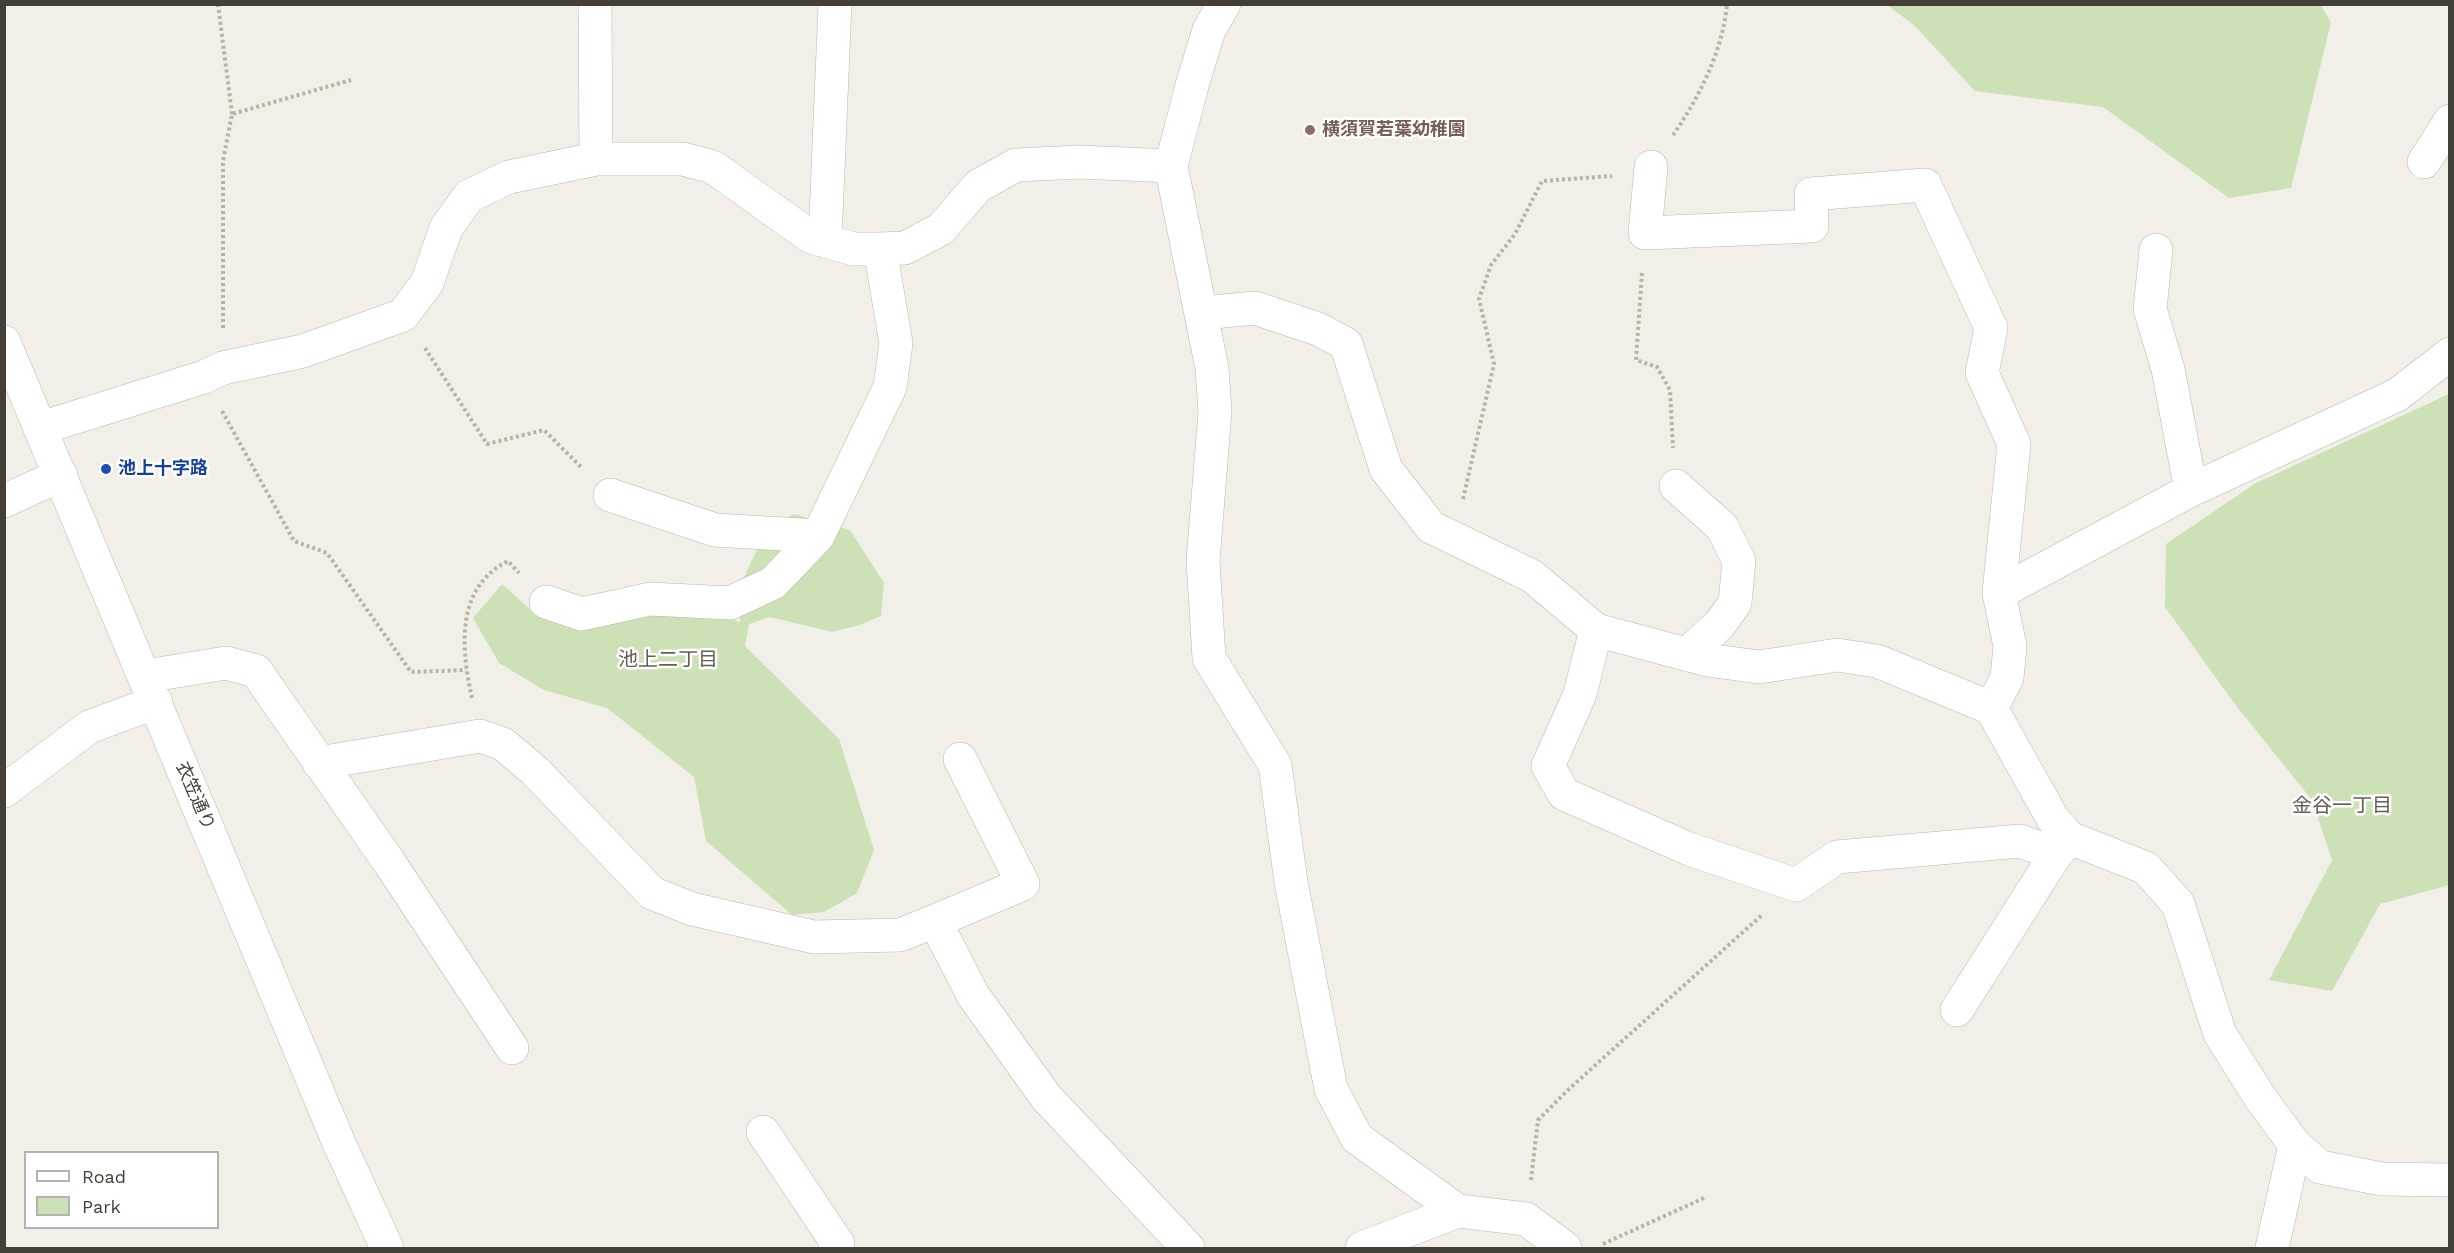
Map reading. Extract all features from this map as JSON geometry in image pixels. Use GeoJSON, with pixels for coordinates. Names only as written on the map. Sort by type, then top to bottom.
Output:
{"type":"FeatureCollection","features":[{"type":"Feature","properties":{"kind":"street"},"geometry":{"type":"LineString","coordinates":[[595,4],[596,159]]}},
{"type":"Feature","properties":{"kind":"street"},"geometry":{"type":"LineString","coordinates":[[825,241],[836,4]]}},
{"type":"Feature","properties":{"kind":"street"},"geometry":{"type":"LineString","coordinates":[[1224,4],[1209,30],[1192,82],[1171,166],[1203,313],[1212,368],[1215,411],[1203,561],[1209,658],[1275,765],[1292,882],[1331,1089],[1358,1138],[1458,1211]]}},
{"type":"Feature","properties":{"kind":"street"},"geometry":{"type":"LineString","coordinates":[[2424,162],[2450,121]]}},
{"type":"Feature","properties":{"kind":"street"},"geometry":{"type":"LineString","coordinates":[[41,428],[213,372],[303,351],[403,315],[427,284],[446,228],[469,196],[509,177],[596,159],[683,159],[713,167],[810,237],[854,249],[880,249],[905,248],[941,229],[978,186],[1016,165],[1079,162],[1171,166]]}},
{"type":"Feature","properties":{"kind":"street"},"geometry":{"type":"LineString","coordinates":[[1651,167],[1645,233],[1812,226],[1811,194],[1925,186],[1991,328],[1982,373],[2013,444],[1999,594],[2010,646],[2007,678],[1991,708]]}},
{"type":"Feature","properties":{"kind":"street"},"geometry":{"type":"LineString","coordinates":[[546,602],[582,614],[650,599],[730,603],[773,582],[818,536],[890,387],[896,343],[880,249]]}},
{"type":"Feature","properties":{"kind":"street"},"geometry":{"type":"LineString","coordinates":[[2156,250],[2150,309],[2168,369],[2191,490]]}},
{"type":"Feature","properties":{"kind":"street"},"geometry":{"type":"LineString","coordinates":[[1203,313],[1255,308],[1318,329],[1346,344],[1386,469],[1431,527],[1532,576],[1596,630],[1708,660],[1759,667],[1837,655],[1877,662],[1991,708],[2053,819],[2063,846]]}},
{"type":"Feature","properties":{"kind":"street","name":"衣笠通り"},"geometry":{"type":"LineString","coordinates":[[4,342],[339,1143],[387,1248]]}},
{"type":"Feature","properties":{"kind":"street"},"geometry":{"type":"LineString","coordinates":[[1999,594],[2191,490],[2397,395],[2450,354]]}},
{"type":"Feature","properties":{"kind":"street"},"geometry":{"type":"LineString","coordinates":[[4,501],[61,475]]}},
{"type":"Feature","properties":{"kind":"street"},"geometry":{"type":"LineString","coordinates":[[1676,486],[1722,527],[1739,561],[1735,603],[1720,624],[1687,654]]}},
{"type":"Feature","properties":{"kind":"street"},"geometry":{"type":"LineString","coordinates":[[610,495],[715,530],[818,536]]}},
{"type":"Feature","properties":{"kind":"street"},"geometry":{"type":"LineString","coordinates":[[1596,630],[1580,694],[1548,766],[1564,794],[1689,849],[1796,885],[1837,857],[2020,841],[2063,846],[2146,868],[2178,904],[2220,1034],[2261,1099],[2295,1145],[2320,1167],[2382,1179],[2450,1180]]}},
{"type":"Feature","properties":{"kind":"street"},"geometry":{"type":"LineString","coordinates":[[4,791],[89,727],[151,689],[226,663],[256,671],[389,862],[512,1048]]}},
{"type":"Feature","properties":{"kind":"street"},"geometry":{"type":"LineString","coordinates":[[319,763],[480,736],[504,744],[535,771],[652,893],[692,909],[813,937],[900,935],[1023,884],[960,759]]}},
{"type":"Feature","properties":{"kind":"street"},"geometry":{"type":"LineString","coordinates":[[1957,1010],[2063,846]]}},
{"type":"Feature","properties":{"kind":"street"},"geometry":{"type":"LineString","coordinates":[[935,921],[973,995],[1046,1096],[1188,1248]]}},
{"type":"Feature","properties":{"kind":"street"},"geometry":{"type":"LineString","coordinates":[[763,1132],[837,1244],[835,1248]]}},
{"type":"Feature","properties":{"kind":"street"},"geometry":{"type":"LineString","coordinates":[[2272,1248],[2295,1145]]}},
{"type":"Feature","properties":{"kind":"street"},"geometry":{"type":"LineString","coordinates":[[1362,1248],[1458,1211],[1526,1219],[1565,1248]]}},
{"type":"Feature","properties":{"kind":"path"},"geometry":{"type":"LineString","coordinates":[[218,4],[232,114],[223,161],[213,372],[294,541],[327,553],[411,672],[466,670]]}},
{"type":"Feature","properties":{"kind":"path"},"geometry":{"type":"LineString","coordinates":[[1454,538],[1494,364],[1479,299],[1491,265],[1515,234],[1542,181],[1620,176],[1651,167],[1688,114],[1725,32],[1728,4]]}},
{"type":"Feature","properties":{"kind":"path"},"geometry":{"type":"LineString","coordinates":[[232,114],[351,80]]}},
{"type":"Feature","properties":{"kind":"path"},"geometry":{"type":"LineString","coordinates":[[1645,233],[1636,360],[1657,367],[1670,390],[1676,486]]}},
{"type":"Feature","properties":{"kind":"path"},"geometry":{"type":"LineString","coordinates":[[403,315],[487,444],[544,430],[610,495]]}},
{"type":"Feature","properties":{"kind":"path"},"geometry":{"type":"LineString","coordinates":[[480,736],[466,670],[464,631],[474,592],[493,569],[508,561],[546,602]]}},
{"type":"Feature","properties":{"kind":"path"},"geometry":{"type":"LineString","coordinates":[[1526,1219],[1538,1120],[1587,1072],[1796,885]]}},
{"type":"Feature","properties":{"kind":"path"},"geometry":{"type":"LineString","coordinates":[[1594,1248],[1704,1198]]}},
{"type":"Feature","properties":{"kind":"green space"},"geometry":{"type":"Polygon","coordinates":[[[2320,4],[2331,22],[2291,188],[2229,198],[2103,107],[1975,91],[1914,25],[1887,5],[2320,4]]]}},
{"type":"Feature","properties":{"kind":"green space"},"geometry":{"type":"Polygon","coordinates":[[[2449,394],[2449,885],[2380,904],[2332,991],[2269,980],[2332,860],[2312,800],[2234,703],[2165,607],[2166,544],[2256,483],[2449,394]]]}},
{"type":"Feature","properties":{"kind":"green space"},"geometry":{"type":"Polygon","coordinates":[[[794,514],[850,530],[884,583],[881,616],[860,625],[832,632],[770,617],[749,624],[745,646],[839,739],[874,850],[857,893],[824,912],[792,915],[706,841],[694,777],[607,708],[544,690],[499,663],[473,618],[502,584],[535,614],[716,610],[740,623],[740,586],[766,530],[794,514]]]}},
{"type":"Feature","properties":{"kind":"place","name":"横須賀若葉幼稚園"},"geometry":{"type":"Point","coordinates":[1310,130]}},
{"type":"Feature","properties":{"kind":"place","name":"池上十字路"},"geometry":{"type":"Point","coordinates":[106,469]}},
{"type":"Feature","properties":{"kind":"district","name":"池上二丁目"},"geometry":{"type":"Point","coordinates":[668,660]}},
{"type":"Feature","properties":{"kind":"district","name":"金谷一丁目"},"geometry":{"type":"Point","coordinates":[2342,806]}}]}
